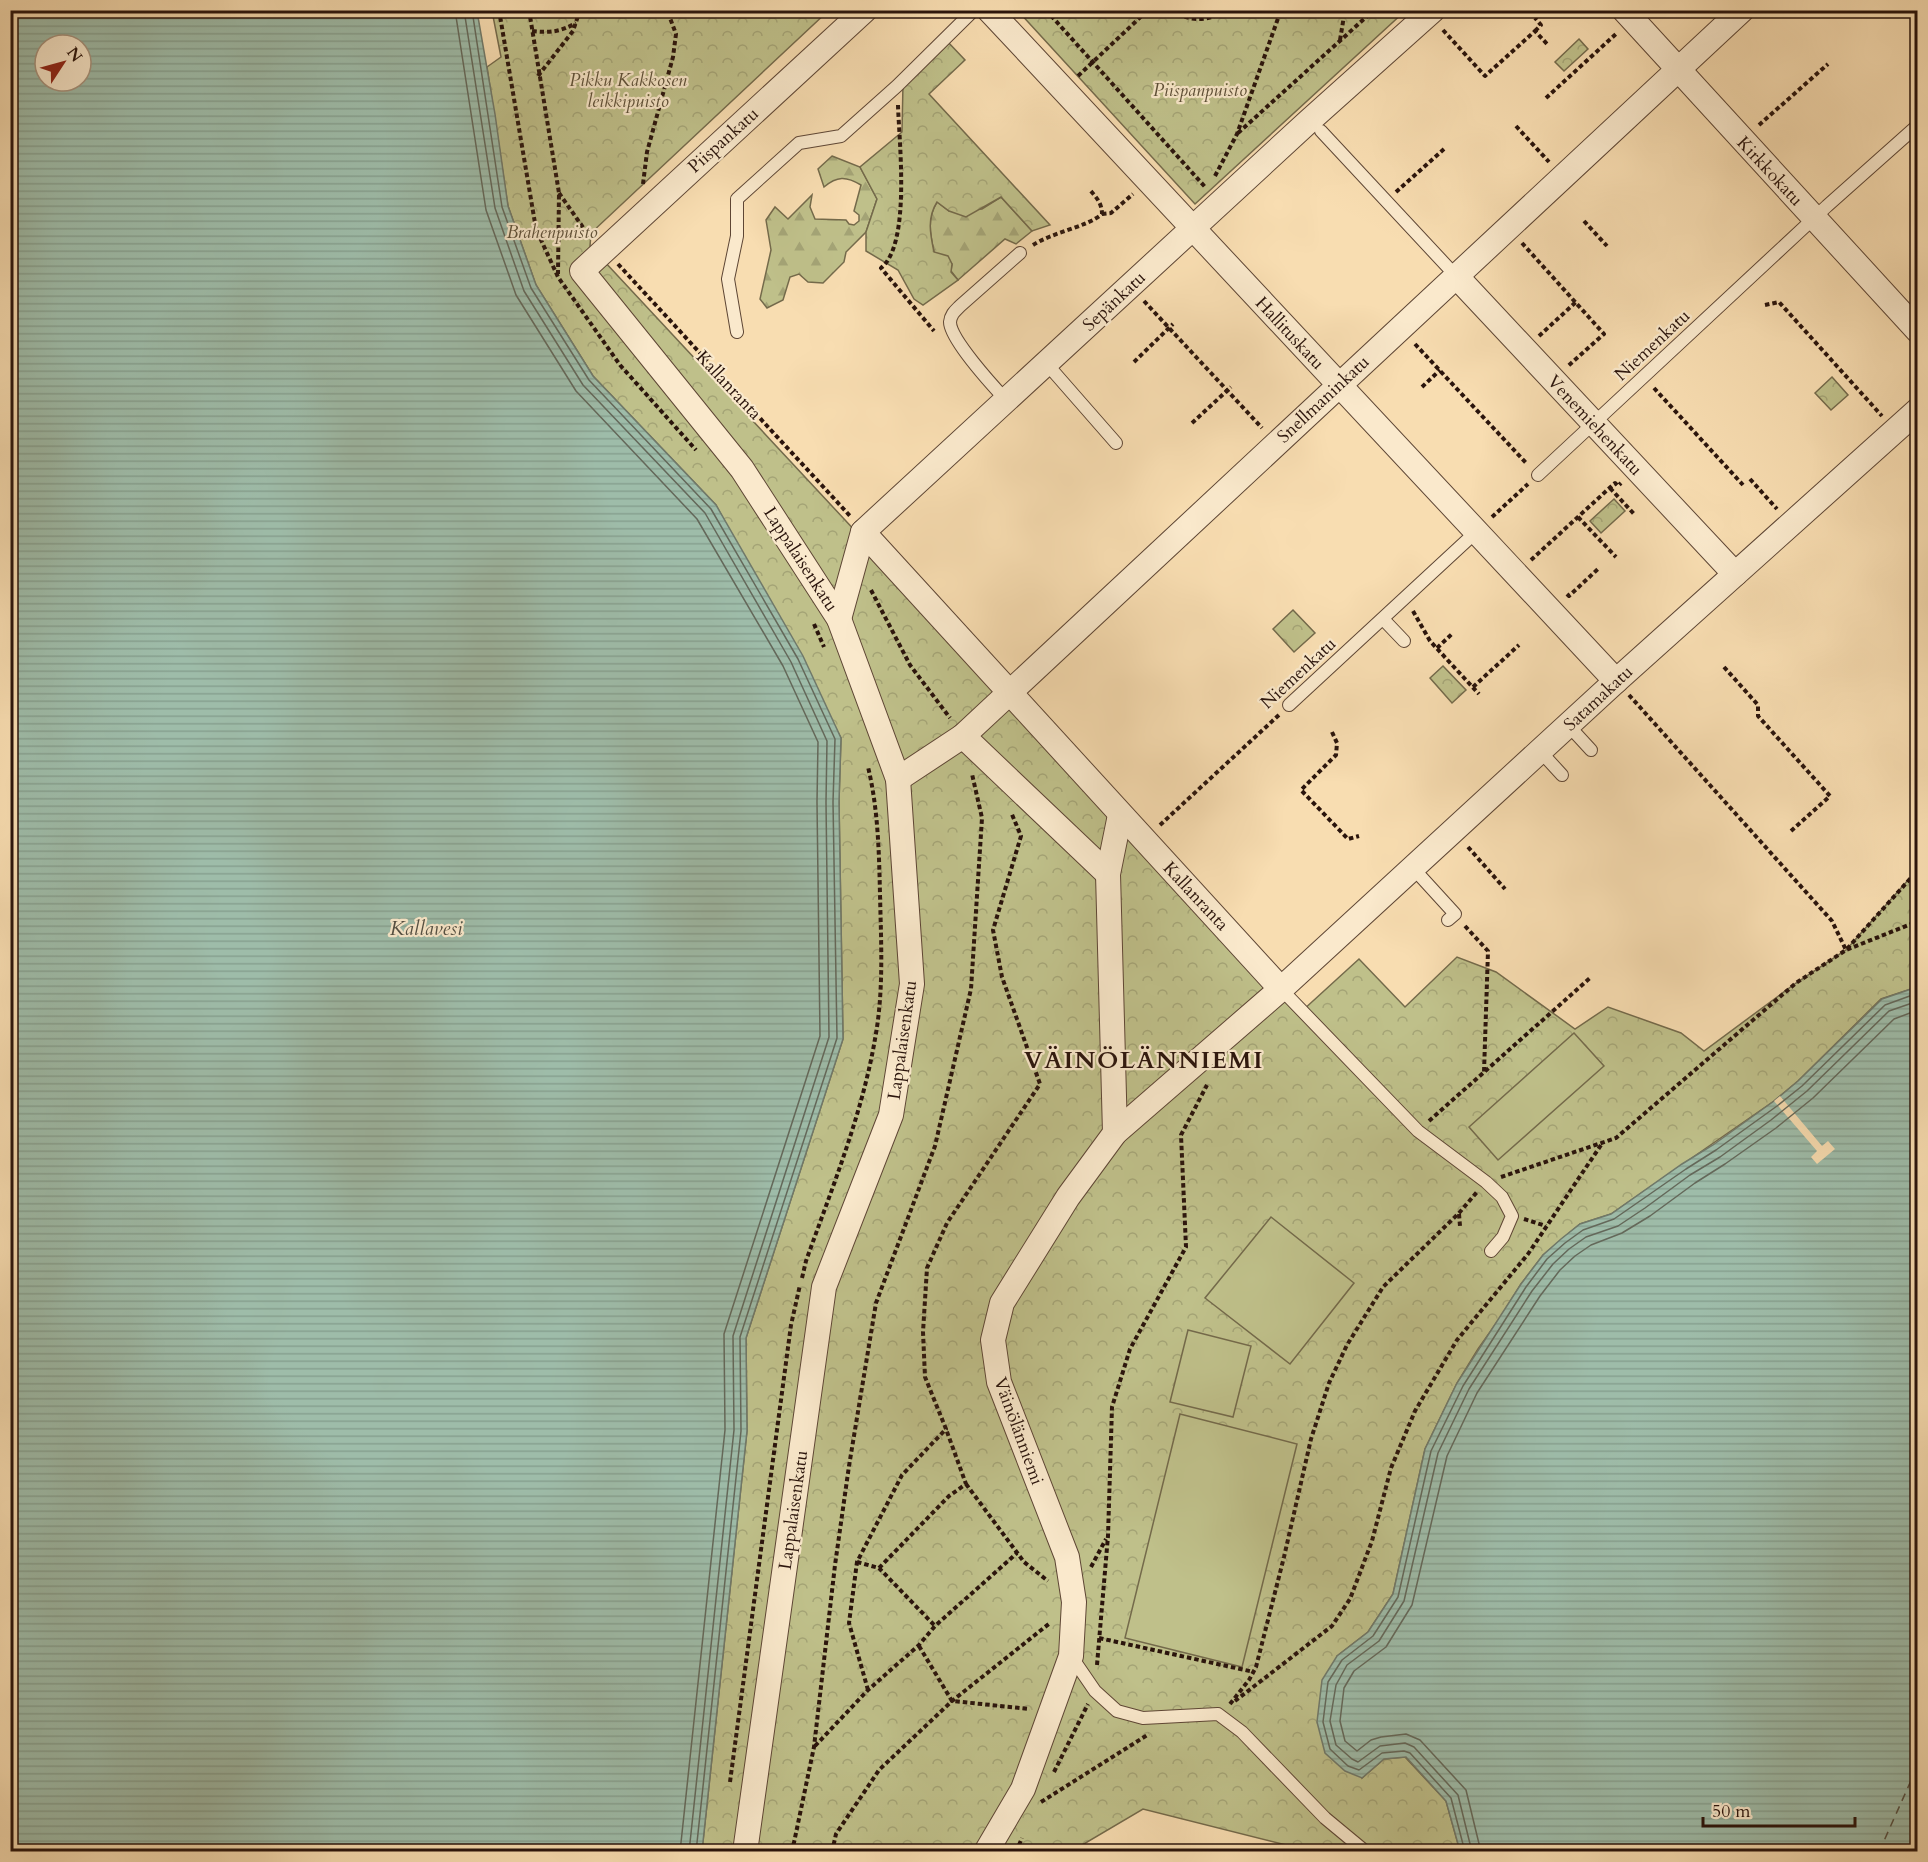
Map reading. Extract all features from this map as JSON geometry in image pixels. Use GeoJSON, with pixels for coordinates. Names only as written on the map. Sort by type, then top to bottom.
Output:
{"type":"FeatureCollection","features":[{"type":"Feature","properties":{"kind":"street","name":"Piispankatu"},"geometry":{"type":"LineString","coordinates":[[582,271],[865,10]]}},
{"type":"Feature","properties":{"kind":"street","name":"Hallituskatu"},"geometry":{"type":"LineString","coordinates":[[989,10],[1338,385],[1482,527],[1616,681]]}},
{"type":"Feature","properties":{"kind":"street","name":"Snellmaninkatu"},"geometry":{"type":"LineString","coordinates":[[898,779],[963,736],[1742,10]]}},
{"type":"Feature","properties":{"kind":"street","name":"Sepänkatu"},"geometry":{"type":"LineString","coordinates":[[858,527],[1006,400],[1192,228],[1435,17]]}},
{"type":"Feature","properties":{"kind":"street","name":"Kirkkokatu"},"geometry":{"type":"LineString","coordinates":[[1623,19],[1678,70],[1917,331]]}},
{"type":"Feature","properties":{"kind":"street","name":"Lappalaisenkatu"},"geometry":{"type":"LineString","coordinates":[[582,271],[742,469],[839,619],[898,779],[912,984],[891,1115],[824,1287],[745,1851]]}},
{"type":"Feature","properties":{"kind":"street","name":"Venemiehenkatu"},"geometry":{"type":"LineString","coordinates":[[1456,276],[1735,574]]}},
{"type":"Feature","properties":{"kind":"street","name":"Satamakatu"},"geometry":{"type":"LineString","coordinates":[[1281,989],[1616,681],[1917,410]]}},
{"type":"Feature","properties":{"kind":"street"},"geometry":{"type":"LineString","coordinates":[[839,619],[858,527]]}},
{"type":"Feature","properties":{"kind":"street","name":"Kallanranta"},"geometry":{"type":"LineString","coordinates":[[858,527],[1281,989]]}},
{"type":"Feature","properties":{"kind":"street"},"geometry":{"type":"LineString","coordinates":[[963,736],[1108,874]]}},
{"type":"Feature","properties":{"kind":"street"},"geometry":{"type":"LineString","coordinates":[[1115,1133],[1108,874],[1120,815]]}},
{"type":"Feature","properties":{"kind":"street","name":"Väinölänniemi"},"geometry":{"type":"LineString","coordinates":[[986,1851],[1023,1789],[1071,1656],[1074,1602],[1067,1557],[999,1382],[993,1340],[1002,1303],[1068,1197],[1115,1133],[1281,989]]}},
{"type":"Feature","properties":{"kind":"lane"},"geometry":{"type":"LineString","coordinates":[[737,332],[728,279],[736,236],[737,199],[799,143],[841,136],[897,86],[974,10]]}},
{"type":"Feature","properties":{"kind":"lane","name":"Niemenkatu"},"geometry":{"type":"LineString","coordinates":[[1538,475],[1917,125]]}},
{"type":"Feature","properties":{"kind":"lane"},"geometry":{"type":"LineString","coordinates":[[1321,131],[1456,276]]}},
{"type":"Feature","properties":{"kind":"lane"},"geometry":{"type":"LineString","coordinates":[[1006,400],[961,345],[950,324],[951,315],[1020,253]]}},
{"type":"Feature","properties":{"kind":"lane"},"geometry":{"type":"LineString","coordinates":[[1046,363],[1116,443]]}},
{"type":"Feature","properties":{"kind":"lane","name":"Niemenkatu"},"geometry":{"type":"LineString","coordinates":[[1289,705],[1482,527]]}},
{"type":"Feature","properties":{"kind":"lane"},"geometry":{"type":"LineString","coordinates":[[1383,618],[1404,641]]}},
{"type":"Feature","properties":{"kind":"lane"},"geometry":{"type":"LineString","coordinates":[[1568,725],[1591,750]]}},
{"type":"Feature","properties":{"kind":"lane"},"geometry":{"type":"LineString","coordinates":[[1540,751],[1562,775]]}},
{"type":"Feature","properties":{"kind":"lane"},"geometry":{"type":"LineString","coordinates":[[1413,868],[1451,917]]}},
{"type":"Feature","properties":{"kind":"lane","name":"Kallanranta"},"geometry":{"type":"LineString","coordinates":[[1281,989],[1418,1131],[1486,1182],[1502,1197],[1512,1216],[1503,1237],[1491,1251]]}},
{"type":"Feature","properties":{"kind":"lane"},"geometry":{"type":"LineString","coordinates":[[1071,1656],[1095,1691],[1117,1711],[1143,1718],[1218,1714],[1242,1732],[1325,1818],[1366,1851]]}},
{"type":"Feature","properties":{"kind":"path"},"geometry":{"type":"LineString","coordinates":[[499,10],[536,230],[558,277],[621,365],[699,453]]}},
{"type":"Feature","properties":{"kind":"path"},"geometry":{"type":"LineString","coordinates":[[529,10],[538,76],[559,192],[558,277]]}},
{"type":"Feature","properties":{"kind":"path"},"geometry":{"type":"LineString","coordinates":[[538,76],[573,31],[580,10]]}},
{"type":"Feature","properties":{"kind":"path"},"geometry":{"type":"LineString","coordinates":[[643,185],[647,152],[673,57],[676,34],[667,10]]}},
{"type":"Feature","properties":{"kind":"path"},"geometry":{"type":"LineString","coordinates":[[1046,10],[1208,190],[1237,134],[1281,10]]}},
{"type":"Feature","properties":{"kind":"path"},"geometry":{"type":"LineString","coordinates":[[1078,76],[1148,10]]}},
{"type":"Feature","properties":{"kind":"path"},"geometry":{"type":"LineString","coordinates":[[1171,10],[1187,19],[1212,17],[1231,10]]}},
{"type":"Feature","properties":{"kind":"path"},"geometry":{"type":"LineString","coordinates":[[1340,41],[1345,10]]}},
{"type":"Feature","properties":{"kind":"path"},"geometry":{"type":"LineString","coordinates":[[1237,134],[1374,10]]}},
{"type":"Feature","properties":{"kind":"path"},"geometry":{"type":"LineString","coordinates":[[1435,17],[1485,76],[1541,25],[1535,18]]}},
{"type":"Feature","properties":{"kind":"path"},"geometry":{"type":"LineString","coordinates":[[1546,98],[1623,19]]}},
{"type":"Feature","properties":{"kind":"path"},"geometry":{"type":"LineString","coordinates":[[532,31],[551,33],[577,22]]}},
{"type":"Feature","properties":{"kind":"path"},"geometry":{"type":"LineString","coordinates":[[1535,31],[1548,45]]}},
{"type":"Feature","properties":{"kind":"path"},"geometry":{"type":"LineString","coordinates":[[1756,127],[1828,64]]}},
{"type":"Feature","properties":{"kind":"path"},"geometry":{"type":"LineString","coordinates":[[897,86],[900,221],[892,255],[881,268],[925,317]]}},
{"type":"Feature","properties":{"kind":"path"},"geometry":{"type":"LineString","coordinates":[[1516,126],[1552,165]]}},
{"type":"Feature","properties":{"kind":"path"},"geometry":{"type":"LineString","coordinates":[[1393,195],[1444,149]]}},
{"type":"Feature","properties":{"kind":"path"},"geometry":{"type":"LineString","coordinates":[[1089,189],[1102,208],[1102,214]]}},
{"type":"Feature","properties":{"kind":"path","name":"Kallanranta"},"geometry":{"type":"LineString","coordinates":[[559,192],[586,233],[604,249],[858,527]]}},
{"type":"Feature","properties":{"kind":"path"},"geometry":{"type":"LineString","coordinates":[[1020,253],[1038,241],[1096,219],[1102,214],[1111,213],[1134,193]]}},
{"type":"Feature","properties":{"kind":"path"},"geometry":{"type":"LineString","coordinates":[[1584,221],[1607,246]]}},
{"type":"Feature","properties":{"kind":"path"},"geometry":{"type":"LineString","coordinates":[[1522,243],[1604,334],[1567,367]]}},
{"type":"Feature","properties":{"kind":"path"},"geometry":{"type":"LineString","coordinates":[[1138,294],[1171,326],[1266,432]]}},
{"type":"Feature","properties":{"kind":"path"},"geometry":{"type":"LineString","coordinates":[[1539,336],[1576,302]]}},
{"type":"Feature","properties":{"kind":"path"},"geometry":{"type":"LineString","coordinates":[[1765,305],[1779,302],[1882,416]]}},
{"type":"Feature","properties":{"kind":"path"},"geometry":{"type":"LineString","coordinates":[[1134,362],[1171,326]]}},
{"type":"Feature","properties":{"kind":"path"},"geometry":{"type":"LineString","coordinates":[[1411,340],[1538,475],[1482,527]]}},
{"type":"Feature","properties":{"kind":"path"},"geometry":{"type":"LineString","coordinates":[[1422,387],[1440,370]]}},
{"type":"Feature","properties":{"kind":"path"},"geometry":{"type":"LineString","coordinates":[[1651,385],[1743,485]]}},
{"type":"Feature","properties":{"kind":"path"},"geometry":{"type":"LineString","coordinates":[[1192,423],[1229,389]]}},
{"type":"Feature","properties":{"kind":"path"},"geometry":{"type":"LineString","coordinates":[[1750,479],[1780,512]]}},
{"type":"Feature","properties":{"kind":"path"},"geometry":{"type":"LineString","coordinates":[[1526,564],[1615,483],[1618,486]]}},
{"type":"Feature","properties":{"kind":"path"},"geometry":{"type":"LineString","coordinates":[[1610,488],[1635,515]]}},
{"type":"Feature","properties":{"kind":"path"},"geometry":{"type":"LineString","coordinates":[[1578,517],[1616,557]]}},
{"type":"Feature","properties":{"kind":"path"},"geometry":{"type":"LineString","coordinates":[[1569,596],[1599,568]]}},
{"type":"Feature","properties":{"kind":"path"},"geometry":{"type":"LineString","coordinates":[[792,1851],[814,1747],[844,1499],[876,1303],[935,1146],[971,989],[982,818],[963,736],[910,665],[868,585]]}},
{"type":"Feature","properties":{"kind":"path"},"geometry":{"type":"LineString","coordinates":[[1405,598],[1430,641],[1479,694]]}},
{"type":"Feature","properties":{"kind":"path"},"geometry":{"type":"LineString","coordinates":[[810,616],[828,656]]}},
{"type":"Feature","properties":{"kind":"path"},"geometry":{"type":"LineString","coordinates":[[1437,648],[1453,633]]}},
{"type":"Feature","properties":{"kind":"path"},"geometry":{"type":"LineString","coordinates":[[1473,687],[1519,645]]}},
{"type":"Feature","properties":{"kind":"path"},"geometry":{"type":"LineString","coordinates":[[1724,667],[1758,705],[1758,716],[1830,796],[1791,831]]}},
{"type":"Feature","properties":{"kind":"path"},"geometry":{"type":"LineString","coordinates":[[1616,681],[1832,921],[1846,950]]}},
{"type":"Feature","properties":{"kind":"path","name":"Niemenkatu"},"geometry":{"type":"LineString","coordinates":[[1144,840],[1289,705]]}},
{"type":"Feature","properties":{"kind":"path"},"geometry":{"type":"LineString","coordinates":[[1332,732],[1338,743],[1336,755],[1301,790],[1348,839],[1359,836]]}},
{"type":"Feature","properties":{"kind":"path"},"geometry":{"type":"LineString","coordinates":[[729,1793],[791,1325],[806,1261],[854,1125],[875,1040],[882,985],[880,876],[877,820],[869,769],[865,758]]}},
{"type":"Feature","properties":{"kind":"path"},"geometry":{"type":"LineString","coordinates":[[1009,806],[1021,836],[993,930],[1002,977],[1040,1084],[947,1224],[927,1268],[923,1332],[925,1377],[966,1484],[1024,1562],[1074,1602]]}},
{"type":"Feature","properties":{"kind":"path"},"geometry":{"type":"LineString","coordinates":[[1454,830],[1505,890]]}},
{"type":"Feature","properties":{"kind":"path"},"geometry":{"type":"LineString","coordinates":[[1846,950],[1917,870]]}},
{"type":"Feature","properties":{"kind":"path"},"geometry":{"type":"LineString","coordinates":[[1451,917],[1488,951],[1484,1072]]}},
{"type":"Feature","properties":{"kind":"path"},"geometry":{"type":"LineString","coordinates":[[1218,1714],[1233,1701],[1254,1672],[1284,1557],[1311,1439],[1329,1383],[1347,1345],[1383,1287],[1459,1213],[1486,1182],[1616,1138],[1796,983],[1846,950],[1911,924],[1917,919]]}},
{"type":"Feature","properties":{"kind":"path"},"geometry":{"type":"LineString","coordinates":[[1418,1131],[1590,978]]}},
{"type":"Feature","properties":{"kind":"path"},"geometry":{"type":"LineString","coordinates":[[1049,1782],[1095,1691],[1107,1536],[1112,1407],[1130,1349],[1186,1247],[1180,1135],[1206,1086],[1214,1078]]}},
{"type":"Feature","properties":{"kind":"path"},"geometry":{"type":"LineString","coordinates":[[1218,1714],[1332,1626],[1350,1599],[1369,1551],[1391,1468],[1415,1411],[1457,1340],[1528,1254],[1602,1143]]}},
{"type":"Feature","properties":{"kind":"path"},"geometry":{"type":"LineString","coordinates":[[1459,1213],[1460,1226]]}},
{"type":"Feature","properties":{"kind":"path"},"geometry":{"type":"LineString","coordinates":[[868,1690],[849,1623],[856,1562],[902,1475],[946,1429]]}},
{"type":"Feature","properties":{"kind":"path"},"geometry":{"type":"LineString","coordinates":[[879,1568],[949,1496],[966,1484]]}},
{"type":"Feature","properties":{"kind":"path"},"geometry":{"type":"LineString","coordinates":[[832,1851],[836,1834],[879,1770],[952,1701],[1038,1635],[1074,1602],[1107,1536]]}},
{"type":"Feature","properties":{"kind":"path"},"geometry":{"type":"LineString","coordinates":[[814,1747],[868,1690],[919,1646],[935,1626],[1017,1553]]}},
{"type":"Feature","properties":{"kind":"path"},"geometry":{"type":"LineString","coordinates":[[856,1562],[879,1568],[935,1626]]}},
{"type":"Feature","properties":{"kind":"path"},"geometry":{"type":"LineString","coordinates":[[1099,1638],[1254,1672]]}},
{"type":"Feature","properties":{"kind":"path"},"geometry":{"type":"LineString","coordinates":[[919,1646],[952,1701]]}},
{"type":"Feature","properties":{"kind":"path"},"geometry":{"type":"LineString","coordinates":[[952,1701],[1051,1712]]}},
{"type":"Feature","properties":{"kind":"path"},"geometry":{"type":"LineString","coordinates":[[1044,1793],[1039,1803],[1175,1718]]}},
{"type":"Feature","properties":{"kind":"path"},"geometry":{"type":"LineString","coordinates":[[1016,1851],[1024,1832]]}},
{"type":"Feature","properties":{"kind":"green space"},"geometry":{"type":"Polygon","coordinates":[[[492,11],[828,11],[591,233],[590,246],[1302,1011],[1359,959],[1405,1007],[1457,957],[1496,972],[1575,1029],[1608,1007],[1681,1033],[1704,1051],[1796,983],[1846,950],[1917,870],[1917,987],[1881,999],[1798,1081],[1774,1101],[1611,1214],[1580,1224],[1543,1255],[1521,1284],[1457,1383],[1425,1449],[1393,1594],[1368,1632],[1337,1656],[1362,1778],[1384,1759],[1405,1757],[1446,1801],[1460,1851],[1310,1851],[1143,1809],[1072,1851],[702,1851],[747,1431],[746,1338],[843,1039],[839,802],[841,738],[716,505],[593,376],[536,285],[508,206],[487,67],[501,57],[492,11]]]}},
{"type":"Feature","properties":{"kind":"green space","name":"Piispanpuisto"},"geometry":{"type":"Polygon","coordinates":[[[1018,11],[1405,11],[1195,204],[1018,11]]]}},
{"type":"Feature","properties":{"kind":"green space"},"geometry":{"type":"Polygon","coordinates":[[[1579,39],[1588,49],[1564,71],[1555,62],[1579,39]]]}},
{"type":"Feature","properties":{"kind":"green space"},"geometry":{"type":"Polygon","coordinates":[[[947,41],[965,60],[929,94],[1050,225],[1032,231],[1001,197],[966,217],[949,211],[937,202],[931,220],[934,252],[948,256],[952,264],[951,272],[958,280],[923,305],[914,299],[898,270],[866,251],[866,232],[877,199],[860,167],[902,132],[903,84],[947,41]]]}},
{"type":"Feature","properties":{"kind":"green space"},"geometry":{"type":"Polygon","coordinates":[[[832,156],[860,167],[877,199],[866,232],[846,252],[844,262],[823,283],[808,282],[799,274],[790,277],[783,300],[767,308],[760,299],[771,250],[766,220],[775,207],[788,219],[812,195],[810,207],[815,219],[846,220],[849,224],[854,225],[859,221],[859,215],[854,211],[861,185],[842,178],[824,187],[818,169],[832,156]]]}},
{"type":"Feature","properties":{"kind":"green space"},"geometry":{"type":"Polygon","coordinates":[[[1001,197],[1032,231],[1016,244],[1005,239],[958,280],[951,271],[952,264],[934,252],[930,226],[937,202],[949,211],[982,209],[1001,197]]]}},
{"type":"Feature","properties":{"kind":"green space"},"geometry":{"type":"Polygon","coordinates":[[[1832,377],[1848,395],[1831,410],[1815,393],[1832,377]]]}},
{"type":"Feature","properties":{"kind":"green space"},"geometry":{"type":"Polygon","coordinates":[[[1614,499],[1625,511],[1601,533],[1590,521],[1614,499]]]}},
{"type":"Feature","properties":{"kind":"green space"},"geometry":{"type":"Polygon","coordinates":[[[1293,610],[1315,633],[1294,652],[1273,629],[1293,610]]]}},
{"type":"Feature","properties":{"kind":"green space"},"geometry":{"type":"Polygon","coordinates":[[[1443,666],[1466,690],[1452,703],[1430,678],[1443,666]]]}},
{"type":"Feature","properties":{"kind":"green space"},"geometry":{"type":"Polygon","coordinates":[[[1574,1033],[1604,1066],[1498,1160],[1469,1127],[1574,1033]]]}},
{"type":"Feature","properties":{"kind":"green space"},"geometry":{"type":"Polygon","coordinates":[[[1271,1217],[1354,1283],[1290,1364],[1205,1298],[1271,1217]]]}},
{"type":"Feature","properties":{"kind":"green space"},"geometry":{"type":"Polygon","coordinates":[[[1188,1330],[1251,1346],[1233,1417],[1170,1402],[1188,1330]]]}},
{"type":"Feature","properties":{"kind":"green space"},"geometry":{"type":"Polygon","coordinates":[[[1180,1414],[1297,1444],[1242,1667],[1125,1638],[1180,1414]]]}},
{"type":"Feature","properties":{"kind":"water","name":"Kallavesi"},"geometry":{"type":"Polygon","coordinates":[[[11,10],[477,11],[508,206],[536,285],[593,376],[716,505],[803,656],[841,738],[839,802],[843,1039],[746,1338],[747,1431],[702,1851],[11,1851],[11,10]]]}},
{"type":"Feature","properties":{"kind":"water"},"geometry":{"type":"Polygon","coordinates":[[[1917,987],[1917,1851],[1460,1851],[1446,1801],[1406,1757],[1384,1759],[1362,1778],[1345,1771],[1325,1753],[1317,1722],[1322,1680],[1337,1656],[1368,1632],[1393,1594],[1425,1449],[1457,1383],[1521,1284],[1543,1255],[1561,1239],[1580,1224],[1611,1214],[1713,1145],[1798,1081],[1882,999],[1917,987]]]}},
{"type":"Feature","properties":{"kind":"pier"},"geometry":{"type":"Polygon","coordinates":[[[1780,1096],[1822,1146],[1828,1141],[1835,1149],[1817,1164],[1811,1157],[1817,1151],[1774,1101],[1780,1096]]]}},
{"type":"Feature","properties":{"kind":"ferry route"},"geometry":{"type":"LineString","coordinates":[[1879,1852],[1918,1765]]}},
{"type":"Feature","properties":{"kind":"district","name":"VÄINÖLÄNNIEMI"},"geometry":{"type":"Point","coordinates":[1144,1060]}},
{"type":"Feature","properties":{"kind":"park label","name":"Pikku Kakkosen leikkipuisto"},"geometry":{"type":"Point","coordinates":[628,90]}},
{"type":"Feature","properties":{"kind":"park label","name":"Brahenpuisto"},"geometry":{"type":"Point","coordinates":[552,232]}}]}
